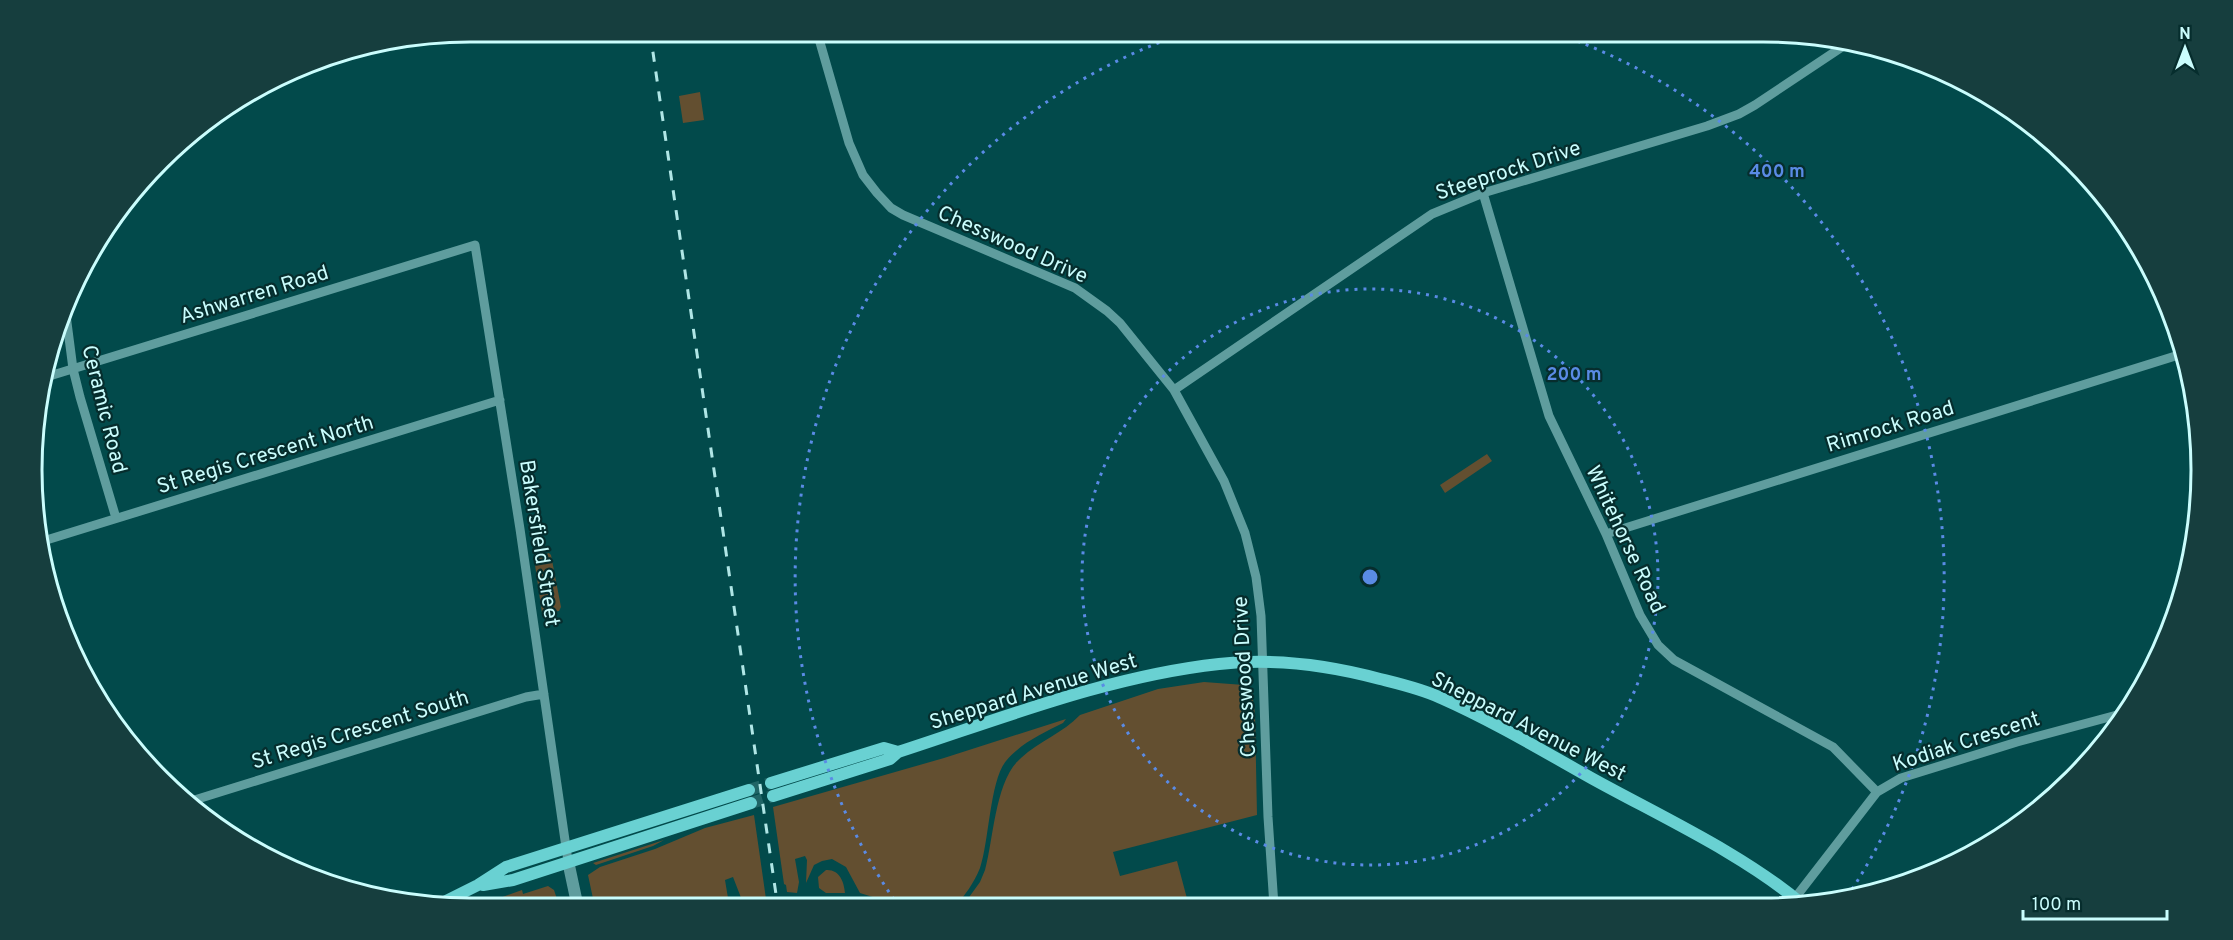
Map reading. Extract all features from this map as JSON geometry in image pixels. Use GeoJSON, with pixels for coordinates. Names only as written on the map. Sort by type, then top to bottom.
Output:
{"type":"FeatureCollection","features":[{"type":"Feature","properties":{"kind":"main road","name":"Sheppard Avenue West"},"geometry":{"type":"LineString","coordinates":[[773,796],[890,759],[898,752],[1098,688],[1221,664],[1264,662],[1311,665],[1354,672],[1440,697],[1702,839],[1752,868],[1793,897]]}},
{"type":"Feature","properties":{"kind":"main road","name":"Sheppard Avenue West"},"geometry":{"type":"LineString","coordinates":[[771,783],[884,748],[898,752]]}},
{"type":"Feature","properties":{"kind":"main road"},"geometry":{"type":"LineString","coordinates":[[453,897],[506,867],[749,790]]}},
{"type":"Feature","properties":{"kind":"main road"},"geometry":{"type":"LineString","coordinates":[[478,885],[513,880],[751,803]]}},
{"type":"Feature","properties":{"kind":"street","name":"Chesswood Drive"},"geometry":{"type":"LineString","coordinates":[[820,42],[849,143],[863,175],[877,193],[891,208],[903,215],[1075,288],[1119,323],[1174,390],[1224,481],[1245,533],[1256,577],[1261,616],[1268,817],[1273,898]]}},
{"type":"Feature","properties":{"kind":"street","name":"Steeprock Drive"},"geometry":{"type":"LineString","coordinates":[[1174,390],[1418,222],[1444,208],[1483,193],[1707,126],[1739,114],[1839,49]]}},
{"type":"Feature","properties":{"kind":"street","name":"Whitehorse Road"},"geometry":{"type":"LineString","coordinates":[[1483,193],[1549,416],[1606,534],[1640,615],[1651,635],[1664,652],[1674,660],[1833,747],[1877,792]]}},
{"type":"Feature","properties":{"kind":"street","name":"Ashwarren Road"},"geometry":{"type":"LineString","coordinates":[[53,375],[475,245]]}},
{"type":"Feature","properties":{"kind":"street","name":"Bakersfield Street"},"geometry":{"type":"LineString","coordinates":[[475,245],[568,861]]}},
{"type":"Feature","properties":{"kind":"street","name":"Ceramic Road"},"geometry":{"type":"LineString","coordinates":[[67,326],[73,369],[116,518]]}},
{"type":"Feature","properties":{"kind":"street","name":"Rimrock Road"},"geometry":{"type":"LineString","coordinates":[[1606,534],[2175,356]]}},
{"type":"Feature","properties":{"kind":"street","name":"St Regis Crescent North"},"geometry":{"type":"LineString","coordinates":[[48,539],[500,400]]}},
{"type":"Feature","properties":{"kind":"street","name":"St Regis Crescent South"},"geometry":{"type":"LineString","coordinates":[[197,799],[526,697],[544,694]]}},
{"type":"Feature","properties":{"kind":"street","name":"Kodiak Crescent"},"geometry":{"type":"LineString","coordinates":[[1803,896],[1877,792],[1900,778],[2017,742],[2113,716]]}},
{"type":"Feature","properties":{"kind":"street"},"geometry":{"type":"LineString","coordinates":[[568,861],[576,898]]}},
{"type":"Feature","properties":{"kind":"shaded area"},"geometry":{"type":"Polygon","coordinates":[[[700,92],[704,120],[683,123],[679,96],[700,92]]]}},
{"type":"Feature","properties":{"kind":"shaded area"},"geometry":{"type":"Polygon","coordinates":[[[1487,454],[1492,461],[1445,493],[1440,485],[1487,454]]]}},
{"type":"Feature","properties":{"kind":"shaded area"},"geometry":{"type":"Polygon","coordinates":[[[549,553],[561,607],[559,611],[542,613],[534,558],[549,553]]]}},
{"type":"Feature","properties":{"kind":"shaded area"},"geometry":{"type":"Polygon","coordinates":[[[1204,682],[1244,685],[1252,692],[1255,714],[1257,815],[1113,852],[1120,876],[1177,861],[1187,898],[968,898],[985,870],[997,810],[1006,780],[1012,768],[1021,758],[1080,715],[1158,689],[1204,682]]]}},
{"type":"Feature","properties":{"kind":"shaded area"},"geometry":{"type":"Polygon","coordinates":[[[1066,719],[1063,723],[1018,749],[1006,761],[996,782],[980,868],[962,898],[876,898],[860,893],[846,867],[832,859],[814,865],[806,883],[807,860],[805,856],[795,859],[799,882],[797,893],[787,892],[773,807],[944,758],[1066,719]]]}},
{"type":"Feature","properties":{"kind":"shaded area"},"geometry":{"type":"Polygon","coordinates":[[[754,815],[766,898],[741,898],[733,877],[725,880],[728,898],[593,898],[588,875],[600,867],[655,849],[705,828],[754,815]]]}},
{"type":"Feature","properties":{"kind":"shaded area"},"geometry":{"type":"Polygon","coordinates":[[[664,840],[653,846],[596,865],[593,863],[664,840]]]}},
{"type":"Feature","properties":{"kind":"shaded area"},"geometry":{"type":"Polygon","coordinates":[[[826,870],[834,871],[840,877],[845,893],[826,893],[819,888],[818,877],[826,870]]]}},
{"type":"Feature","properties":{"kind":"shaded area"},"geometry":{"type":"Polygon","coordinates":[[[548,886],[554,890],[557,898],[500,898],[522,890],[523,894],[548,886]]]}},
{"type":"Feature","properties":{"kind":"tunnel"},"geometry":{"type":"LineString","coordinates":[[749,790],[771,783]]}},
{"type":"Feature","properties":{"kind":"tunnel"},"geometry":{"type":"LineString","coordinates":[[751,803],[773,796]]}},
{"type":"Feature","properties":{"kind":"railway"},"geometry":{"type":"LineString","coordinates":[[651,42],[777,898]]}}]}
